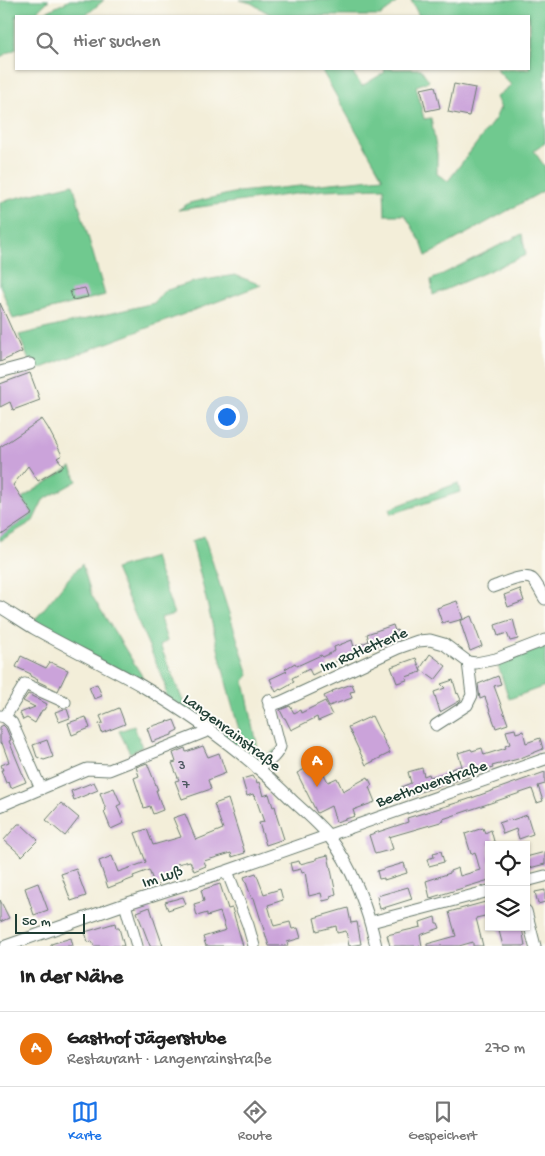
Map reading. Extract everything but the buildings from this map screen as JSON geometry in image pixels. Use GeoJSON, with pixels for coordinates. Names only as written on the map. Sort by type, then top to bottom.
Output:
{"type":"FeatureCollection","features":[{"type":"Feature","properties":{"kind":"street"},"geometry":{"type":"LineString","coordinates":[[0,372],[30,364]]}},
{"type":"Feature","properties":{"kind":"street"},"geometry":{"type":"LineString","coordinates":[[493,587],[520,577],[527,577],[532,579],[545,599]]}},
{"type":"Feature","properties":{"kind":"street","name":"Langenrainstraße"},"geometry":{"type":"LineString","coordinates":[[0,607],[36,629],[142,686],[210,730],[282,789],[328,835],[351,871],[371,922],[376,946]]}},
{"type":"Feature","properties":{"kind":"street","name":"Im Rotletterle"},"geometry":{"type":"LineString","coordinates":[[257,768],[275,757],[280,747],[268,702],[281,702],[398,648],[418,641],[430,640],[444,644],[468,662]]}},
{"type":"Feature","properties":{"kind":"street"},"geometry":{"type":"LineString","coordinates":[[436,725],[467,705],[472,695],[468,662],[476,663],[496,659],[545,640]]}},
{"type":"Feature","properties":{"kind":"street"},"geometry":{"type":"LineString","coordinates":[[40,789],[12,723],[3,716],[25,684],[65,702]]}},
{"type":"Feature","properties":{"kind":"street"},"geometry":{"type":"LineString","coordinates":[[0,806],[87,769],[108,770],[210,730]]}},
{"type":"Feature","properties":{"kind":"street","name":"Beethovenstraße"},"geometry":{"type":"LineString","coordinates":[[328,835],[545,759]]}},
{"type":"Feature","properties":{"kind":"street","name":"Im Luß"},"geometry":{"type":"LineString","coordinates":[[6,946],[328,835]]}},
{"type":"Feature","properties":{"kind":"street"},"geometry":{"type":"LineString","coordinates":[[227,871],[254,946]]}},
{"type":"Feature","properties":{"kind":"street"},"geometry":{"type":"LineString","coordinates":[[530,880],[545,876]]}},
{"type":"Feature","properties":{"kind":"street"},"geometry":{"type":"LineString","coordinates":[[371,922],[485,892]]}},
{"type":"Feature","properties":{"kind":"street"},"geometry":{"type":"LineString","coordinates":[[126,904],[137,946]]}},
{"type":"Feature","properties":{"kind":"street"},"geometry":{"type":"LineString","coordinates":[[530,925],[536,946]]}},
{"type":"Feature","properties":{"kind":"street"},"geometry":{"type":"LineString","coordinates":[[38,934],[42,946]]}},
{"type":"Feature","properties":{"kind":"green space"},"geometry":{"type":"Polygon","coordinates":[[[0,0],[49,0],[33,15],[15,15],[15,50],[0,57],[0,0]]]}},
{"type":"Feature","properties":{"kind":"green space"},"geometry":{"type":"Polygon","coordinates":[[[70,0],[104,0],[86,15],[40,15],[70,0]]]}},
{"type":"Feature","properties":{"kind":"green space"},"geometry":{"type":"Polygon","coordinates":[[[240,0],[399,0],[381,15],[271,15],[251,3],[240,0]]]}},
{"type":"Feature","properties":{"kind":"green space"},"geometry":{"type":"Polygon","coordinates":[[[411,0],[545,0],[545,143],[534,151],[545,167],[545,190],[426,256],[421,242],[405,215],[385,215],[384,188],[324,190],[178,210],[189,203],[238,192],[383,178],[322,70],[351,70],[362,86],[385,72],[384,70],[422,70],[429,81],[416,86],[424,119],[431,118],[437,154],[437,174],[448,181],[495,119],[500,108],[502,111],[496,97],[511,85],[497,70],[530,70],[530,15],[418,15],[411,0]]]}},
{"type":"Feature","properties":{"kind":"green space"},"geometry":{"type":"Polygon","coordinates":[[[73,184],[105,295],[13,319],[0,285],[0,202],[73,184]]]}},
{"type":"Feature","properties":{"kind":"green space"},"geometry":{"type":"Polygon","coordinates":[[[522,234],[526,255],[433,295],[431,280],[522,234]]]}},
{"type":"Feature","properties":{"kind":"green space"},"geometry":{"type":"Polygon","coordinates":[[[235,275],[261,285],[33,371],[19,335],[154,303],[164,291],[193,282],[235,275]]]}},
{"type":"Feature","properties":{"kind":"green space"},"geometry":{"type":"Polygon","coordinates":[[[71,467],[77,481],[43,500],[33,521],[0,541],[0,536],[33,514],[22,498],[71,467]]]}},
{"type":"Feature","properties":{"kind":"green space"},"geometry":{"type":"Polygon","coordinates":[[[458,483],[460,492],[391,514],[389,509],[458,483]]]}},
{"type":"Feature","properties":{"kind":"green space"},"geometry":{"type":"Polygon","coordinates":[[[204,536],[249,675],[244,681],[260,759],[280,747],[257,768],[166,701],[165,683],[115,569],[154,557],[174,614],[160,618],[167,641],[160,645],[183,701],[242,740],[192,541],[204,536]]]}},
{"type":"Feature","properties":{"kind":"green space"},"geometry":{"type":"Polygon","coordinates":[[[82,564],[92,596],[149,687],[30,626],[82,564]]]}},
{"type":"Feature","properties":{"kind":"green space"},"geometry":{"type":"Polygon","coordinates":[[[545,640],[545,686],[509,699],[496,659],[545,640]]]}},
{"type":"Feature","properties":{"kind":"green space"},"geometry":{"type":"Polygon","coordinates":[[[134,726],[142,747],[130,753],[119,731],[134,726]]]}},
{"type":"Feature","properties":{"kind":"place","name":"Gasthof Jägerstube"},"geometry":{"type":"Point","coordinates":[317,787]}}]}
